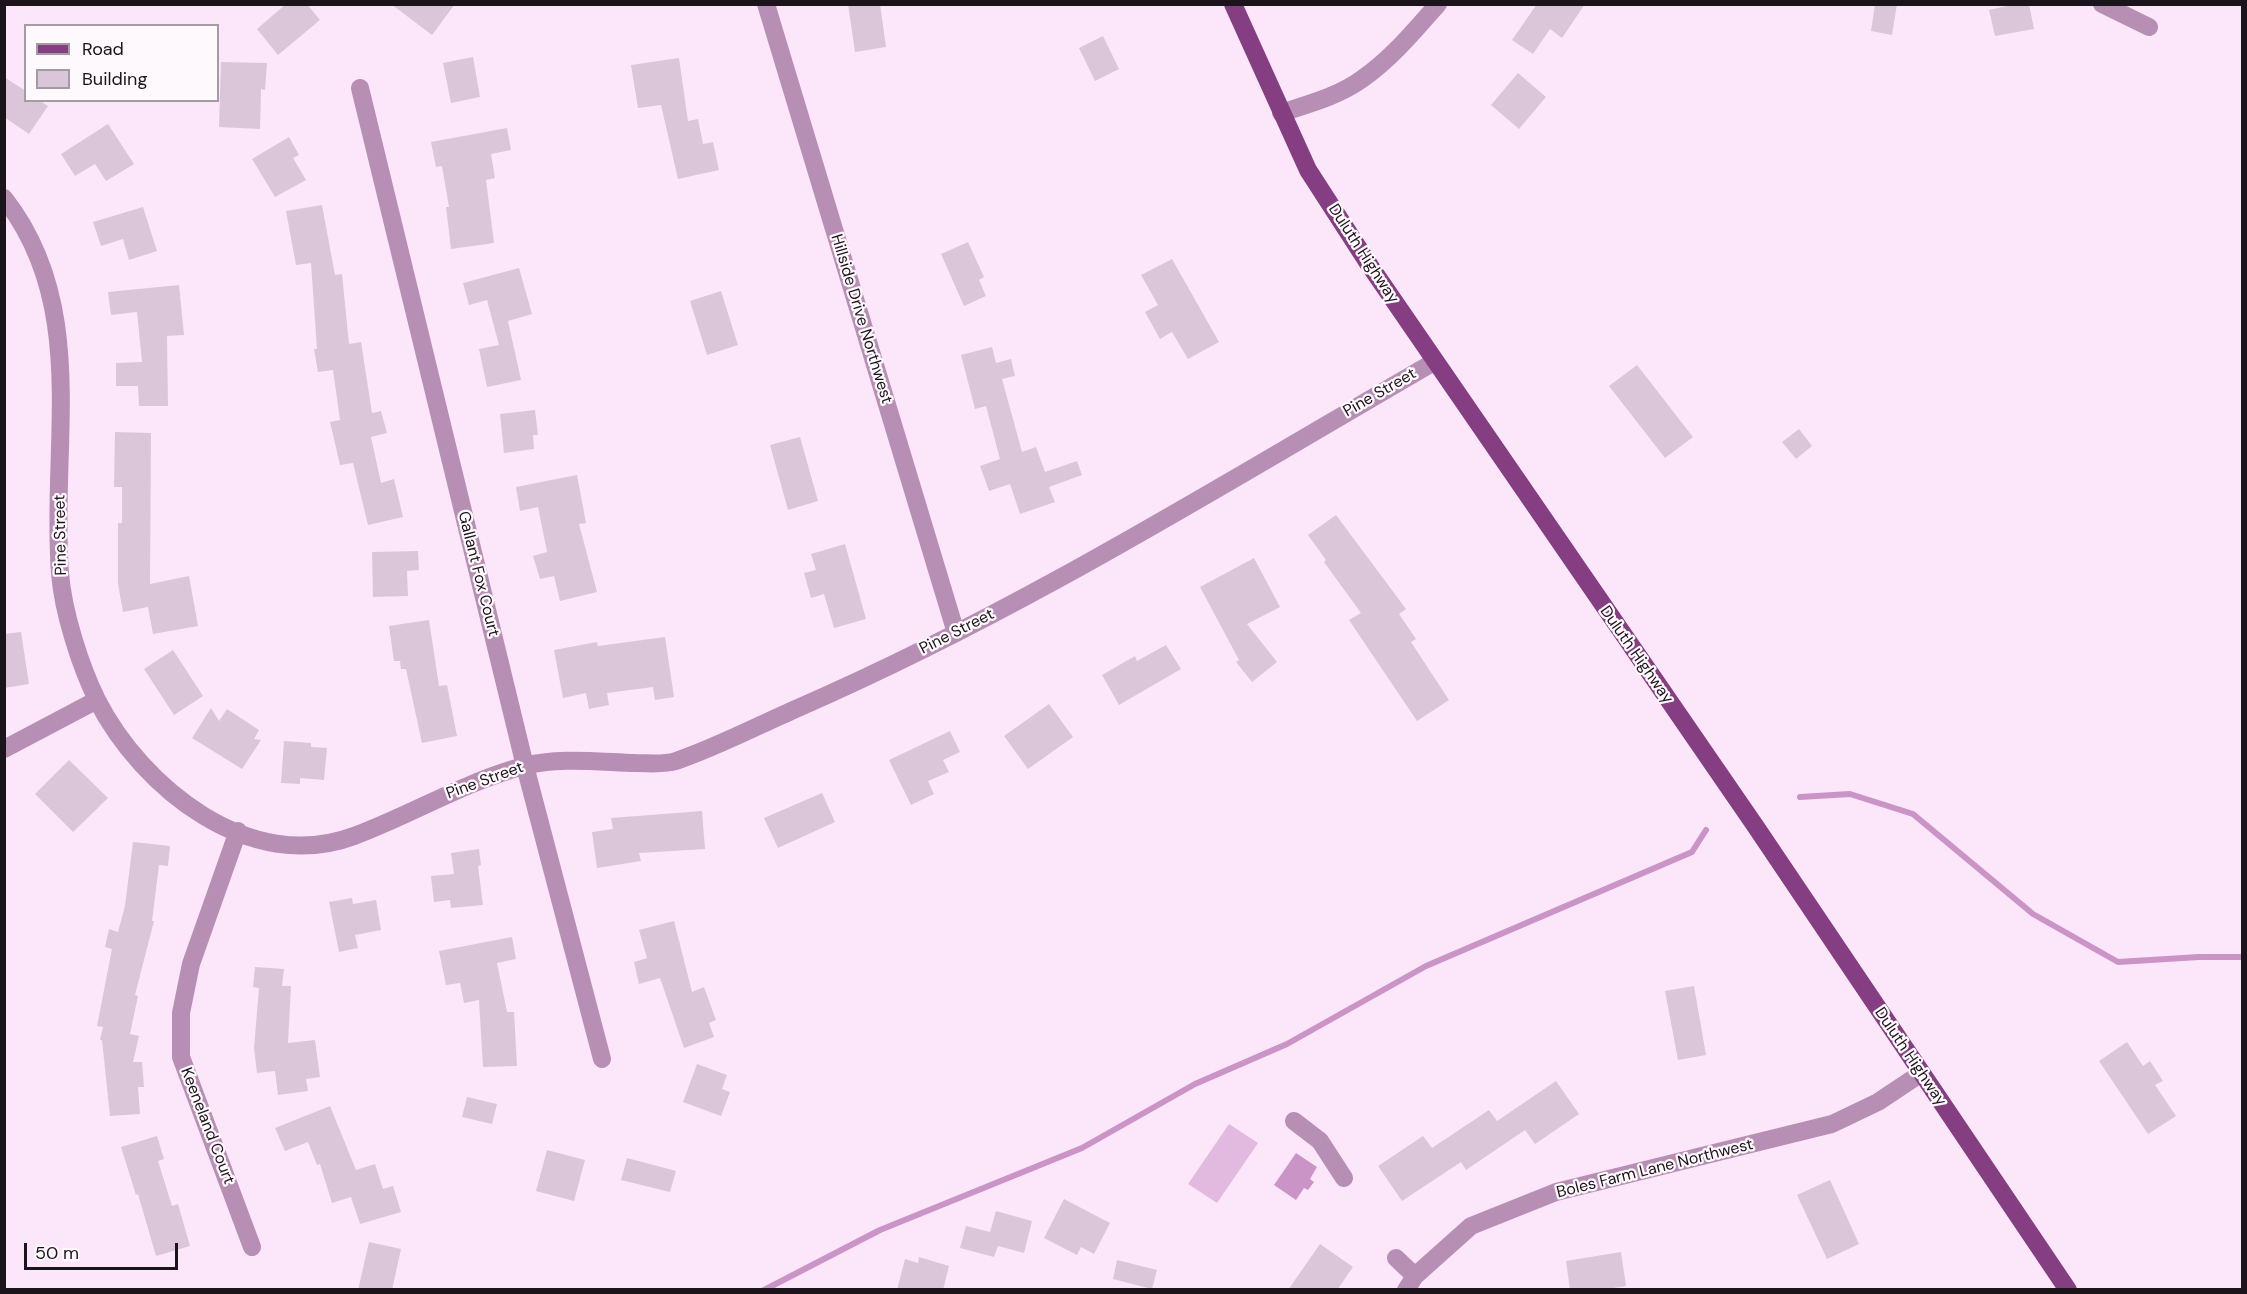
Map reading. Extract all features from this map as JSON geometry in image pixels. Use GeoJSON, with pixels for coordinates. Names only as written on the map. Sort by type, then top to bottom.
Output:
{"type":"FeatureCollection","features":[{"type":"Feature","properties":{"kind":"main road","name":"Duluth Highway"},"geometry":{"type":"LineString","coordinates":[[1233,4],[1308,170],[1434,362],[1756,827],[1920,1074],[2006,1194],[2068,1290]]}},
{"type":"Feature","properties":{"kind":"street","name":"Hillside Drive Northwest"},"geometry":{"type":"LineString","coordinates":[[766,4],[956,633]]}},
{"type":"Feature","properties":{"kind":"street"},"geometry":{"type":"LineString","coordinates":[[1281,113],[1322,99],[1362,80],[1415,32],[1438,4]]}},
{"type":"Feature","properties":{"kind":"street"},"geometry":{"type":"LineString","coordinates":[[2102,4],[2149,27]]}},
{"type":"Feature","properties":{"kind":"street","name":"Gallant Fox Court"},"geometry":{"type":"LineString","coordinates":[[360,88],[525,766],[602,1059]]}},
{"type":"Feature","properties":{"kind":"street","name":"Pine Street"},"geometry":{"type":"LineString","coordinates":[[4,198],[21,219],[42,261],[53,301],[61,345],[60,576],[73,634],[98,700],[139,764],[169,793],[202,816],[238,831],[268,841],[298,846],[350,838],[420,805],[525,766],[563,761],[670,764],[839,690],[1047,586],[1434,362]]}},
{"type":"Feature","properties":{"kind":"street"},"geometry":{"type":"LineString","coordinates":[[4,748],[98,700]]}},
{"type":"Feature","properties":{"kind":"street","name":"Keeneland Court"},"geometry":{"type":"LineString","coordinates":[[238,831],[191,964],[181,1013],[181,1057],[252,1247]]}},
{"type":"Feature","properties":{"kind":"street","name":"Boles Farm Lane Northwest"},"geometry":{"type":"LineString","coordinates":[[1411,1283],[1471,1226],[1556,1192],[1832,1124],[1878,1102],[1920,1074]]}},
{"type":"Feature","properties":{"kind":"street"},"geometry":{"type":"LineString","coordinates":[[1294,1121],[1320,1141],[1344,1178]]}},
{"type":"Feature","properties":{"kind":"street"},"geometry":{"type":"LineString","coordinates":[[1396,1258],[1411,1283]]}},
{"type":"Feature","properties":{"kind":"shaded area"},"geometry":{"type":"Polygon","coordinates":[[[1229,1124],[1258,1143],[1217,1203],[1188,1184],[1229,1124]]]}},
{"type":"Feature","properties":{"kind":"shaded area"},"geometry":{"type":"Polygon","coordinates":[[[1296,1153],[1317,1167],[1310,1179],[1314,1182],[1308,1190],[1304,1188],[1296,1200],[1274,1185],[1296,1153]]]}},
{"type":"Feature","properties":{"kind":"building"},"geometry":{"type":"Polygon","coordinates":[[[286,4],[307,4],[320,20],[278,55],[257,29],[286,4]]]}},
{"type":"Feature","properties":{"kind":"building"},"geometry":{"type":"Polygon","coordinates":[[[391,4],[455,4],[432,35],[391,4]]]}},
{"type":"Feature","properties":{"kind":"building"},"geometry":{"type":"Polygon","coordinates":[[[848,4],[880,4],[886,47],[855,52],[848,4]]]}},
{"type":"Feature","properties":{"kind":"building"},"geometry":{"type":"Polygon","coordinates":[[[1537,4],[1585,4],[1562,38],[1550,29],[1533,54],[1512,40],[1537,4]]]}},
{"type":"Feature","properties":{"kind":"building"},"geometry":{"type":"Polygon","coordinates":[[[1875,4],[1897,4],[1892,35],[1871,31],[1875,4]]]}},
{"type":"Feature","properties":{"kind":"building"},"geometry":{"type":"Polygon","coordinates":[[[2016,4],[2029,4],[2034,29],[1995,36],[1989,10],[2016,4]]]}},
{"type":"Feature","properties":{"kind":"building"},"geometry":{"type":"Polygon","coordinates":[[[1103,36],[1119,69],[1095,81],[1079,48],[1103,36]]]}},
{"type":"Feature","properties":{"kind":"building"},"geometry":{"type":"Polygon","coordinates":[[[473,57],[480,97],[451,103],[443,63],[473,57]]]}},
{"type":"Feature","properties":{"kind":"building"},"geometry":{"type":"Polygon","coordinates":[[[679,58],[688,121],[698,119],[703,144],[713,142],[719,170],[678,179],[661,105],[638,108],[631,65],[679,58]]]}},
{"type":"Feature","properties":{"kind":"building"},"geometry":{"type":"Polygon","coordinates":[[[221,62],[267,63],[265,90],[261,89],[260,129],[219,127],[221,62]]]}},
{"type":"Feature","properties":{"kind":"building"},"geometry":{"type":"Polygon","coordinates":[[[1518,73],[1546,97],[1519,129],[1491,105],[1518,73]]]}},
{"type":"Feature","properties":{"kind":"building"},"geometry":{"type":"Polygon","coordinates":[[[4,77],[24,90],[24,102],[42,102],[48,106],[29,134],[4,117],[4,77]]]}},
{"type":"Feature","properties":{"kind":"building"},"geometry":{"type":"Polygon","coordinates":[[[108,124],[134,164],[106,181],[95,164],[75,176],[61,154],[108,124]]]}},
{"type":"Feature","properties":{"kind":"building"},"geometry":{"type":"Polygon","coordinates":[[[507,128],[511,150],[491,154],[495,178],[486,180],[494,243],[451,249],[446,207],[449,207],[442,166],[436,167],[431,142],[507,128]]]}},
{"type":"Feature","properties":{"kind":"building"},"geometry":{"type":"Polygon","coordinates":[[[289,137],[299,155],[293,158],[306,180],[275,197],[252,159],[289,137]]]}},
{"type":"Feature","properties":{"kind":"building"},"geometry":{"type":"Polygon","coordinates":[[[322,205],[335,275],[342,274],[349,344],[361,342],[372,413],[381,411],[387,433],[371,437],[381,483],[394,479],[403,517],[368,525],[353,463],[340,465],[330,422],[340,420],[333,370],[318,372],[314,349],[317,349],[311,263],[296,265],[286,211],[322,205]]]}},
{"type":"Feature","properties":{"kind":"building"},"geometry":{"type":"Polygon","coordinates":[[[143,207],[157,251],[129,260],[123,239],[101,246],[93,222],[143,207]]]}},
{"type":"Feature","properties":{"kind":"building"},"geometry":{"type":"Polygon","coordinates":[[[968,242],[984,277],[979,280],[986,296],[964,306],[941,254],[968,242]]]}},
{"type":"Feature","properties":{"kind":"building"},"geometry":{"type":"Polygon","coordinates":[[[1172,259],[1219,342],[1188,359],[1172,332],[1160,339],[1145,312],[1158,305],[1141,275],[1172,259]]]}},
{"type":"Feature","properties":{"kind":"building"},"geometry":{"type":"Polygon","coordinates":[[[519,268],[532,314],[508,321],[521,380],[487,387],[479,349],[499,345],[487,300],[469,305],[463,283],[519,268]]]}},
{"type":"Feature","properties":{"kind":"building"},"geometry":{"type":"Polygon","coordinates":[[[179,285],[184,335],[167,336],[168,406],[139,406],[138,386],[116,386],[116,363],[142,362],[137,312],[111,315],[108,292],[179,285]]]}},
{"type":"Feature","properties":{"kind":"building"},"geometry":{"type":"Polygon","coordinates":[[[721,291],[738,345],[707,355],[690,301],[721,291]]]}},
{"type":"Feature","properties":{"kind":"building"},"geometry":{"type":"Polygon","coordinates":[[[992,347],[996,363],[1011,359],[1015,376],[1002,379],[1022,452],[1036,447],[1045,472],[1077,461],[1082,475],[1049,487],[1055,502],[1020,514],[1010,484],[989,491],[980,466],[1000,459],[986,406],[975,409],[961,355],[992,347]]]}},
{"type":"Feature","properties":{"kind":"building"},"geometry":{"type":"Polygon","coordinates":[[[1637,365],[1693,437],[1665,458],[1609,386],[1637,365]]]}},
{"type":"Feature","properties":{"kind":"building"},"geometry":{"type":"Polygon","coordinates":[[[535,410],[538,435],[533,435],[534,449],[504,453],[500,414],[535,410]]]}},
{"type":"Feature","properties":{"kind":"building"},"geometry":{"type":"Polygon","coordinates":[[[1799,429],[1812,446],[1796,459],[1782,442],[1799,429]]]}},
{"type":"Feature","properties":{"kind":"building"},"geometry":{"type":"Polygon","coordinates":[[[115,432],[151,433],[150,584],[189,576],[198,626],[153,634],[148,607],[123,612],[118,584],[118,523],[122,523],[122,487],[114,487],[115,432]]]}},
{"type":"Feature","properties":{"kind":"building"},"geometry":{"type":"Polygon","coordinates":[[[800,437],[818,501],[788,510],[770,445],[800,437]]]}},
{"type":"Feature","properties":{"kind":"building"},"geometry":{"type":"Polygon","coordinates":[[[577,475],[586,523],[579,524],[597,592],[560,601],[554,576],[540,579],[533,556],[547,552],[538,507],[520,511],[516,487],[577,475]]]}},
{"type":"Feature","properties":{"kind":"building"},"geometry":{"type":"Polygon","coordinates":[[[1336,515],[1406,609],[1399,614],[1416,639],[1411,642],[1449,700],[1417,721],[1349,620],[1361,613],[1324,562],[1326,560],[1308,535],[1336,515]]]}},
{"type":"Feature","properties":{"kind":"building"},"geometry":{"type":"Polygon","coordinates":[[[845,544],[866,619],[834,628],[824,594],[811,598],[804,573],[816,570],[811,554],[845,544]]]}},
{"type":"Feature","properties":{"kind":"building"},"geometry":{"type":"Polygon","coordinates":[[[418,551],[419,570],[407,571],[408,596],[373,597],[372,552],[418,551]]]}},
{"type":"Feature","properties":{"kind":"building"},"geometry":{"type":"Polygon","coordinates":[[[1254,558],[1280,607],[1247,624],[1277,662],[1252,682],[1236,662],[1239,660],[1200,587],[1254,558]]]}},
{"type":"Feature","properties":{"kind":"building"},"geometry":{"type":"Polygon","coordinates":[[[429,620],[439,686],[447,685],[457,736],[422,743],[406,669],[401,669],[400,661],[394,661],[389,626],[429,620]]]}},
{"type":"Feature","properties":{"kind":"building"},"geometry":{"type":"Polygon","coordinates":[[[21,632],[29,684],[4,688],[4,634],[21,632]]]}},
{"type":"Feature","properties":{"kind":"building"},"geometry":{"type":"Polygon","coordinates":[[[665,637],[674,697],[655,700],[653,687],[607,693],[609,705],[589,709],[586,693],[563,698],[554,650],[597,642],[598,646],[665,637]]]}},
{"type":"Feature","properties":{"kind":"building"},"geometry":{"type":"Polygon","coordinates":[[[1166,645],[1181,669],[1119,705],[1102,675],[1135,656],[1137,661],[1166,645]]]}},
{"type":"Feature","properties":{"kind":"building"},"geometry":{"type":"Polygon","coordinates":[[[173,650],[203,696],[174,715],[144,669],[173,650]]]}},
{"type":"Feature","properties":{"kind":"building"},"geometry":{"type":"Polygon","coordinates":[[[1049,704],[1073,737],[1028,769],[1004,736],[1049,704]]]}},
{"type":"Feature","properties":{"kind":"building"},"geometry":{"type":"Polygon","coordinates":[[[211,708],[219,721],[227,709],[259,730],[254,739],[261,740],[242,769],[192,738],[211,708]]]}},
{"type":"Feature","properties":{"kind":"building"},"geometry":{"type":"Polygon","coordinates":[[[950,731],[960,752],[943,760],[949,772],[928,781],[934,794],[911,805],[889,760],[950,731]]]}},
{"type":"Feature","properties":{"kind":"building"},"geometry":{"type":"Polygon","coordinates":[[[284,741],[311,743],[311,747],[327,748],[324,780],[300,778],[300,784],[281,783],[284,741]]]}},
{"type":"Feature","properties":{"kind":"building"},"geometry":{"type":"Polygon","coordinates":[[[69,760],[108,798],[73,832],[35,794],[69,760]]]}},
{"type":"Feature","properties":{"kind":"building"},"geometry":{"type":"Polygon","coordinates":[[[822,793],[835,822],[778,848],[764,818],[822,793]]]}},
{"type":"Feature","properties":{"kind":"building"},"geometry":{"type":"Polygon","coordinates":[[[702,811],[705,849],[639,853],[641,861],[597,868],[592,832],[613,829],[611,818],[702,811]]]}},
{"type":"Feature","properties":{"kind":"building"},"geometry":{"type":"Polygon","coordinates":[[[133,842],[170,846],[168,866],[159,865],[152,921],[154,921],[135,995],[138,996],[130,1034],[139,1036],[133,1062],[142,1062],[144,1087],[138,1087],[140,1114],[110,1116],[102,1040],[100,1040],[103,1027],[97,1026],[112,949],[105,947],[109,929],[118,932],[125,906],[133,842]]]}},
{"type":"Feature","properties":{"kind":"building"},"geometry":{"type":"Polygon","coordinates":[[[479,849],[481,865],[478,866],[483,905],[451,908],[450,900],[434,902],[431,876],[454,874],[451,853],[479,849]]]}},
{"type":"Feature","properties":{"kind":"building"},"geometry":{"type":"Polygon","coordinates":[[[352,898],[353,904],[376,900],[381,930],[355,935],[358,948],[339,952],[329,902],[352,898]]]}},
{"type":"Feature","properties":{"kind":"building"},"geometry":{"type":"Polygon","coordinates":[[[674,921],[692,992],[704,987],[716,1020],[709,1023],[714,1037],[684,1048],[660,978],[639,984],[634,962],[647,958],[639,930],[674,921]]]}},
{"type":"Feature","properties":{"kind":"building"},"geometry":{"type":"Polygon","coordinates":[[[512,937],[516,959],[497,963],[507,1012],[514,1012],[517,1066],[483,1067],[479,1000],[464,1003],[460,983],[446,985],[439,951],[512,937]]]}},
{"type":"Feature","properties":{"kind":"building"},"geometry":{"type":"Polygon","coordinates":[[[255,967],[284,969],[282,986],[291,986],[288,1043],[315,1040],[320,1077],[306,1079],[308,1091],[278,1095],[275,1071],[257,1073],[254,1048],[259,988],[253,987],[255,967]]]}},
{"type":"Feature","properties":{"kind":"building"},"geometry":{"type":"Polygon","coordinates":[[[1694,986],[1706,1055],[1678,1060],[1665,991],[1694,986]]]}},
{"type":"Feature","properties":{"kind":"building"},"geometry":{"type":"Polygon","coordinates":[[[2127,1042],[2143,1066],[2150,1061],[2163,1081],[2155,1085],[2176,1116],[2148,1134],[2099,1061],[2127,1042]]]}},
{"type":"Feature","properties":{"kind":"building"},"geometry":{"type":"Polygon","coordinates":[[[697,1064],[727,1075],[722,1089],[730,1092],[721,1116],[683,1102],[697,1064]]]}},
{"type":"Feature","properties":{"kind":"building"},"geometry":{"type":"Polygon","coordinates":[[[1556,1081],[1579,1114],[1535,1144],[1525,1130],[1466,1170],[1461,1162],[1402,1201],[1378,1166],[1423,1136],[1432,1148],[1489,1110],[1497,1121],[1556,1081]]]}},
{"type":"Feature","properties":{"kind":"building"},"geometry":{"type":"Polygon","coordinates":[[[467,1097],[497,1104],[492,1124],[462,1117],[467,1097]]]}},
{"type":"Feature","properties":{"kind":"building"},"geometry":{"type":"Polygon","coordinates":[[[330,1106],[356,1170],[375,1164],[383,1189],[393,1186],[401,1212],[360,1224],[351,1197],[332,1203],[320,1164],[317,1165],[308,1142],[285,1151],[275,1128],[330,1106]]]}},
{"type":"Feature","properties":{"kind":"building"},"geometry":{"type":"Polygon","coordinates":[[[157,1136],[164,1159],[158,1161],[172,1206],[178,1204],[190,1246],[156,1256],[138,1194],[136,1195],[121,1147],[157,1136]]]}},
{"type":"Feature","properties":{"kind":"building"},"geometry":{"type":"Polygon","coordinates":[[[547,1150],[585,1160],[574,1201],[536,1191],[547,1150]]]}},
{"type":"Feature","properties":{"kind":"building"},"geometry":{"type":"Polygon","coordinates":[[[627,1158],[676,1171],[670,1192],[621,1180],[627,1158]]]}},
{"type":"Feature","properties":{"kind":"building"},"geometry":{"type":"Polygon","coordinates":[[[1830,1180],[1859,1244],[1827,1259],[1797,1195],[1830,1180]]]}},
{"type":"Feature","properties":{"kind":"building"},"geometry":{"type":"Polygon","coordinates":[[[1064,1199],[1110,1223],[1094,1254],[1081,1247],[1077,1255],[1044,1238],[1064,1199]]]}},
{"type":"Feature","properties":{"kind":"building"},"geometry":{"type":"Polygon","coordinates":[[[996,1211],[1032,1221],[1024,1253],[998,1246],[994,1257],[960,1248],[966,1226],[990,1232],[996,1211]]]}},
{"type":"Feature","properties":{"kind":"building"},"geometry":{"type":"Polygon","coordinates":[[[369,1242],[401,1249],[392,1290],[358,1290],[369,1242]]]}},
{"type":"Feature","properties":{"kind":"building"},"geometry":{"type":"Polygon","coordinates":[[[1320,1244],[1353,1267],[1337,1290],[1288,1290],[1320,1244]]]}},
{"type":"Feature","properties":{"kind":"building"},"geometry":{"type":"Polygon","coordinates":[[[1621,1252],[1626,1286],[1601,1290],[1570,1290],[1566,1261],[1621,1252]]]}},
{"type":"Feature","properties":{"kind":"building"},"geometry":{"type":"Polygon","coordinates":[[[919,1257],[949,1266],[943,1290],[897,1290],[905,1259],[918,1263],[919,1257]]]}},
{"type":"Feature","properties":{"kind":"building"},"geometry":{"type":"Polygon","coordinates":[[[1117,1260],[1157,1270],[1152,1289],[1113,1279],[1117,1260]]]}},
{"type":"Feature","properties":{"kind":"waterway"},"geometry":{"type":"LineString","coordinates":[[1800,797],[1850,794],[1913,814],[2033,914],[2118,962],[2242,957]]}},
{"type":"Feature","properties":{"kind":"waterway"},"geometry":{"type":"LineString","coordinates":[[764,1290],[880,1230],[1082,1148],[1195,1084],[1287,1044],[1426,966],[1692,852],[1706,830]]}}]}
